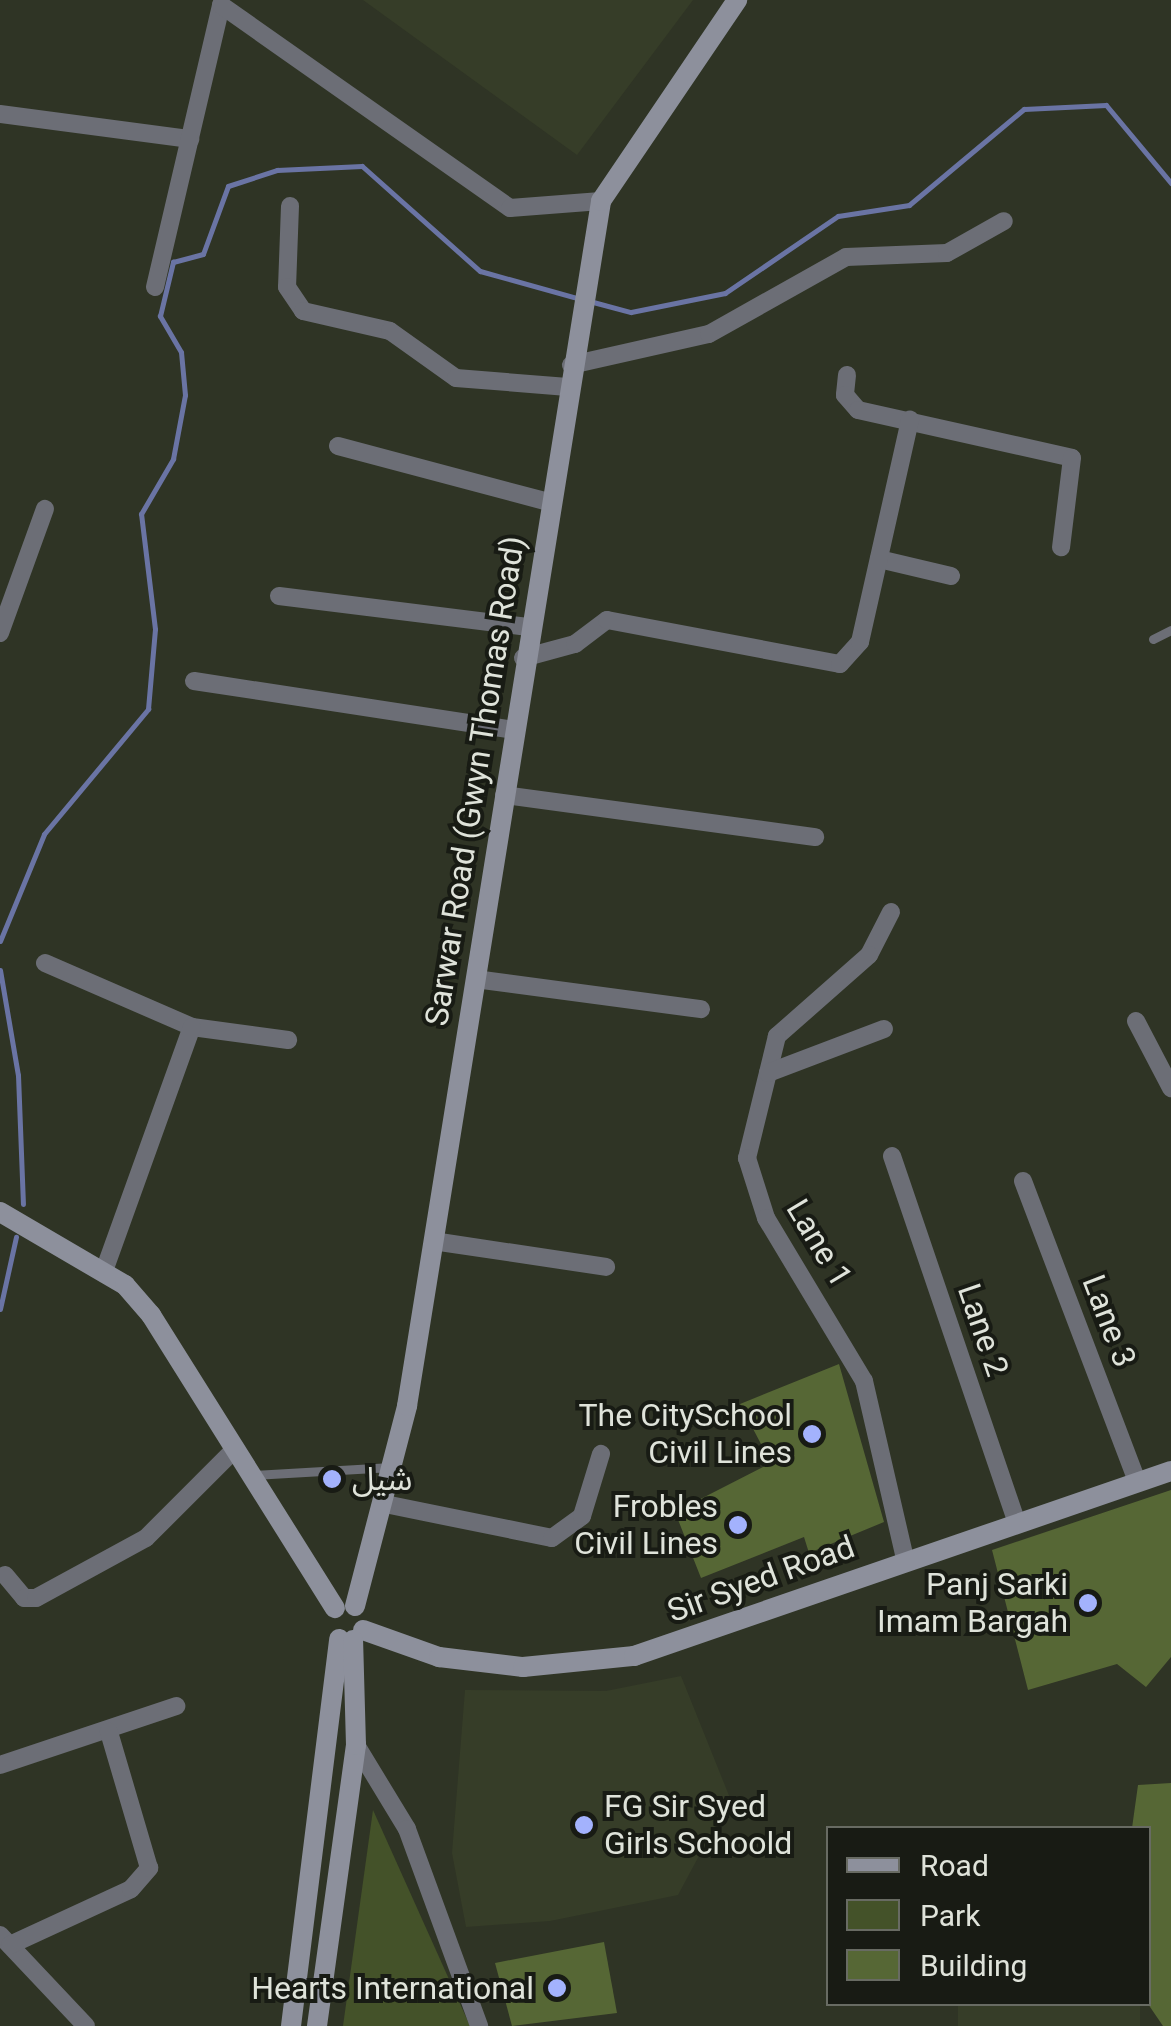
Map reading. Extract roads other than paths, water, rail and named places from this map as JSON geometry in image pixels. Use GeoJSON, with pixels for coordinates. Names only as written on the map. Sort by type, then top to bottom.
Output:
{"type":"FeatureCollection","features":[{"type":"Feature","properties":{"kind":"street","name":"Sarwar Road (Gwyn Thomas Road)"},"geometry":{"type":"LineString","coordinates":[[345,1607],[385,1504],[395,1467],[528,627],[601,201],[736,0]]}},
{"type":"Feature","properties":{"kind":"street"},"geometry":{"type":"LineString","coordinates":[[155,287],[221,6],[510,208],[601,201]]}},
{"type":"Feature","properties":{"kind":"street"},"geometry":{"type":"LineString","coordinates":[[0,114],[190,139]]}},
{"type":"Feature","properties":{"kind":"street"},"geometry":{"type":"LineString","coordinates":[[290,206],[287,287],[302,312],[390,331],[456,378],[568,386]]}},
{"type":"Feature","properties":{"kind":"street"},"geometry":{"type":"LineString","coordinates":[[572,364],[708,334],[846,257],[947,253],[1004,221]]}},
{"type":"Feature","properties":{"kind":"street"},"geometry":{"type":"LineString","coordinates":[[847,375],[848,404],[1072,458],[1061,547]]}},
{"type":"Feature","properties":{"kind":"street"},"geometry":{"type":"LineString","coordinates":[[523,658],[576,644],[607,620],[840,664],[860,642],[910,420]]}},
{"type":"Feature","properties":{"kind":"street"},"geometry":{"type":"LineString","coordinates":[[338,446],[549,502]]}},
{"type":"Feature","properties":{"kind":"street"},"geometry":{"type":"LineString","coordinates":[[0,632],[45,509]]}},
{"type":"Feature","properties":{"kind":"street"},"geometry":{"type":"LineString","coordinates":[[878,559],[951,576]]}},
{"type":"Feature","properties":{"kind":"street"},"geometry":{"type":"LineString","coordinates":[[279,596],[528,627]]}},
{"type":"Feature","properties":{"kind":"street"},"geometry":{"type":"LineString","coordinates":[[194,681],[514,730]]}},
{"type":"Feature","properties":{"kind":"street"},"geometry":{"type":"LineString","coordinates":[[504,795],[815,838]]}},
{"type":"Feature","properties":{"kind":"street","name":"Lane 1"},"geometry":{"type":"LineString","coordinates":[[891,912],[869,956],[777,1036],[747,1158],[766,1218],[864,1381],[905,1558]]}},
{"type":"Feature","properties":{"kind":"street"},"geometry":{"type":"LineString","coordinates":[[44,963],[192,1027],[288,1040]]}},
{"type":"Feature","properties":{"kind":"street"},"geometry":{"type":"LineString","coordinates":[[475,979],[701,1010]]}},
{"type":"Feature","properties":{"kind":"street"},"geometry":{"type":"LineString","coordinates":[[1136,1022],[1171,1088]]}},
{"type":"Feature","properties":{"kind":"street"},"geometry":{"type":"LineString","coordinates":[[104,1271],[192,1027]]}},
{"type":"Feature","properties":{"kind":"street"},"geometry":{"type":"LineString","coordinates":[[768,1073],[884,1028]]}},
{"type":"Feature","properties":{"kind":"street","name":"Lane 2"},"geometry":{"type":"LineString","coordinates":[[892,1156],[1017,1523]]}},
{"type":"Feature","properties":{"kind":"street","name":"Lane 3"},"geometry":{"type":"LineString","coordinates":[[1023,1181],[1138,1482]]}},
{"type":"Feature","properties":{"kind":"street"},"geometry":{"type":"LineString","coordinates":[[0,1212],[104,1271],[151,1316],[245,1476],[345,1607],[352,1636],[356,1745],[317,2026]]}},
{"type":"Feature","properties":{"kind":"street"},"geometry":{"type":"LineString","coordinates":[[433,1241],[606,1267]]}},
{"type":"Feature","properties":{"kind":"street"},"geometry":{"type":"LineString","coordinates":[[5,1575],[36,1598],[146,1538],[231,1453]]}},
{"type":"Feature","properties":{"kind":"street"},"geometry":{"type":"LineString","coordinates":[[385,1504],[552,1538],[582,1516],[601,1454]]}},
{"type":"Feature","properties":{"kind":"street","name":"Sir Syed Road"},"geometry":{"type":"LineString","coordinates":[[352,1636],[439,1657],[523,1667],[634,1656],[905,1558],[1171,1472]]}},
{"type":"Feature","properties":{"kind":"street"},"geometry":{"type":"LineString","coordinates":[[345,1607],[328,1621],[352,1636]]}},
{"type":"Feature","properties":{"kind":"street"},"geometry":{"type":"LineString","coordinates":[[292,2026],[352,1636]]}},
{"type":"Feature","properties":{"kind":"street"},"geometry":{"type":"LineString","coordinates":[[0,1766],[176,1706]]}},
{"type":"Feature","properties":{"kind":"street"},"geometry":{"type":"LineString","coordinates":[[86,2026],[5,1940],[131,1889],[149,1868],[109,1732]]}},
{"type":"Feature","properties":{"kind":"street"},"geometry":{"type":"LineString","coordinates":[[356,1745],[406,1829],[479,2026]]}},
{"type":"Feature","properties":{"kind":"lane"},"geometry":{"type":"LineString","coordinates":[[1153,638],[1171,630]]}},
{"type":"Feature","properties":{"kind":"lane"},"geometry":{"type":"LineString","coordinates":[[245,1476],[395,1467]]}},
{"type":"Feature","properties":{"kind":"waterway"},"geometry":{"type":"LineString","coordinates":[[593,302],[631,312],[725,293],[838,216],[909,205],[1024,109],[1106,105],[1171,183]]}},
{"type":"Feature","properties":{"kind":"waterway"},"geometry":{"type":"LineString","coordinates":[[0,941],[44,834],[148,709],[155,629],[141,514],[173,459],[185,395],[181,352],[160,316],[173,262],[203,254],[228,186],[277,170],[362,166],[480,271],[577,298]]}},
{"type":"Feature","properties":{"kind":"waterway"},"geometry":{"type":"LineString","coordinates":[[0,970],[18,1075],[23,1204]]}},
{"type":"Feature","properties":{"kind":"waterway"},"geometry":{"type":"LineString","coordinates":[[0,1309],[16,1237]]}},
{"type":"Feature","properties":{"kind":"place","name":"The CitySchool Civil Lines"},"geometry":{"type":"Point","coordinates":[812,1434]}},
{"type":"Feature","properties":{"kind":"place","name":"شیل"},"geometry":{"type":"Point","coordinates":[332,1479]}},
{"type":"Feature","properties":{"kind":"place","name":"Frobles Civil Lines"},"geometry":{"type":"Point","coordinates":[738,1525]}},
{"type":"Feature","properties":{"kind":"place","name":"Panj Sarki Imam Bargah"},"geometry":{"type":"Point","coordinates":[1088,1603]}},
{"type":"Feature","properties":{"kind":"place","name":"FG Sir Syed Girls Schoold"},"geometry":{"type":"Point","coordinates":[584,1825]}},
{"type":"Feature","properties":{"kind":"place","name":"Hearts International"},"geometry":{"type":"Point","coordinates":[557,1988]}}]}
